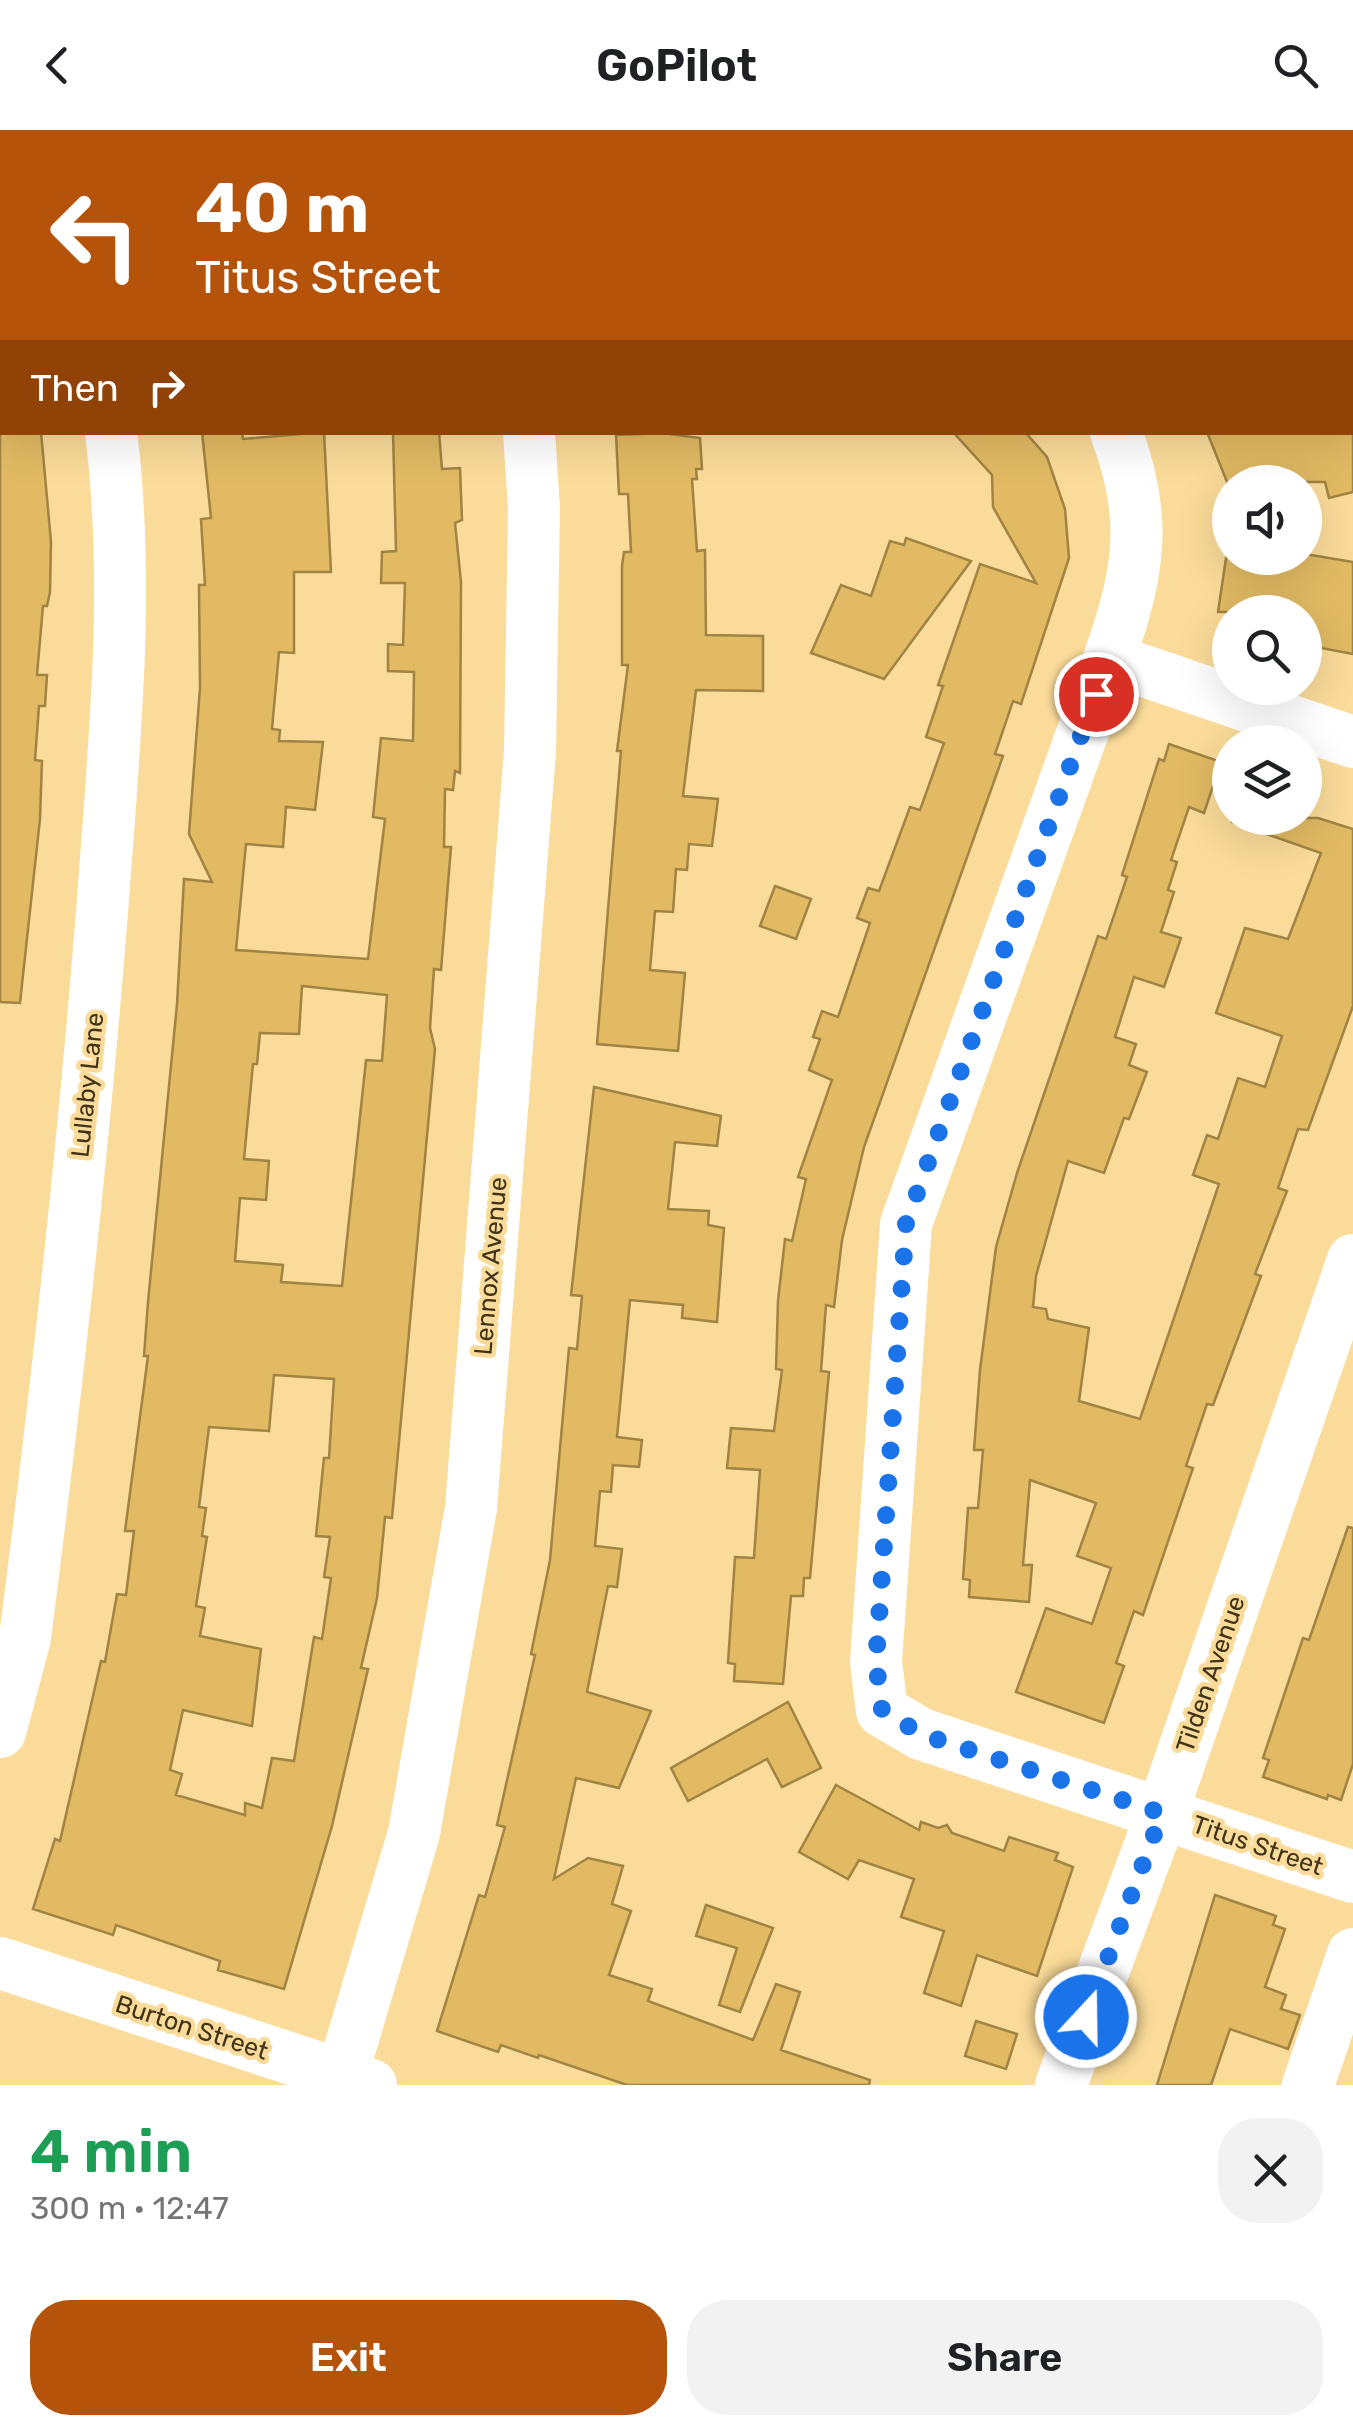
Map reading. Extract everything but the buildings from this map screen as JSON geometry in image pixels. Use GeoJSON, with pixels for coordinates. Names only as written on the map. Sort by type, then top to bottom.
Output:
{"type":"FeatureCollection","features":[{"type":"Feature","properties":{"kind":"street","name":"Lullaby Lane"},"geometry":{"type":"LineString","coordinates":[[0,1732],[30,1601],[94,1022],[120,597],[112,435]]}},
{"type":"Feature","properties":{"kind":"street","name":"Lennox Avenue"},"geometry":{"type":"LineString","coordinates":[[351,2082],[414,1833],[470,1508],[530,751],[534,508],[529,435]]}},
{"type":"Feature","properties":{"kind":"street"},"geometry":{"type":"LineString","coordinates":[[1117,435],[1135,482],[1138,550],[1126,612],[1109,659],[1353,742]]}},
{"type":"Feature","properties":{"kind":"street","name":"Titus Street"},"geometry":{"type":"LineString","coordinates":[[1109,659],[906,1224],[876,1662],[882,1710],[921,1734],[1353,1877]]}},
{"type":"Feature","properties":{"kind":"street","name":"Tilden Avenue"},"geometry":{"type":"LineString","coordinates":[[1061,2085],[1162,1813],[1353,1260]]}},
{"type":"Feature","properties":{"kind":"street"},"geometry":{"type":"LineString","coordinates":[[1320,2081],[1353,1954]]}},
{"type":"Feature","properties":{"kind":"street","name":"Burton Street"},"geometry":{"type":"LineString","coordinates":[[7,1967],[351,2082]]}},
{"type":"Feature","properties":{"kind":"route"},"geometry":{"type":"LineString","coordinates":[[1086,2017],[1162,1813],[921,1734],[882,1710],[876,1662],[906,1224],[1096,694]]}}]}
